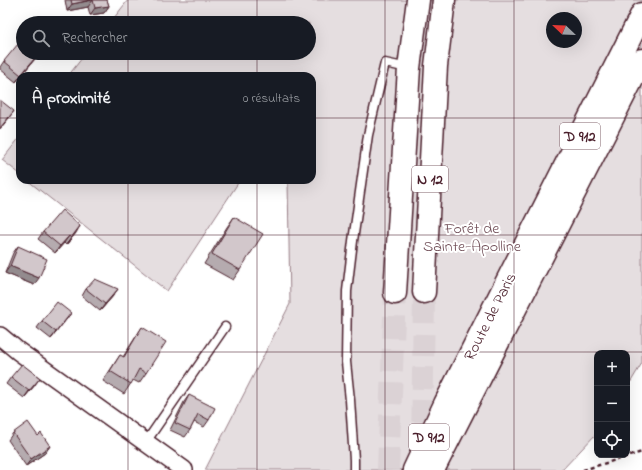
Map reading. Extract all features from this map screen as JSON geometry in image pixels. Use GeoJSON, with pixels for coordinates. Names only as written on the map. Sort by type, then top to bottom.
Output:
{"type":"FeatureCollection","features":[{"type":"Feature","properties":{"kind":"main road","name":"N 12"},"geometry":{"type":"LineString","coordinates":[[395,294],[409,68],[418,0]]}},
{"type":"Feature","properties":{"kind":"main road","name":"N 12"},"geometry":{"type":"LineString","coordinates":[[424,292],[436,66],[444,0]]}},
{"type":"Feature","properties":{"kind":"main road","name":"Route de Paris"},"geometry":{"type":"LineString","coordinates":[[414,470],[445,404],[642,14]]}},
{"type":"Feature","properties":{"kind":"main road","name":"Route de Paris"},"geometry":{"type":"LineString","coordinates":[[433,470],[642,60]]}},
{"type":"Feature","properties":{"kind":"street"},"geometry":{"type":"LineString","coordinates":[[0,336],[18,351],[184,470]]}},
{"type":"Feature","properties":{"kind":"lane"},"geometry":{"type":"LineString","coordinates":[[354,470],[346,362],[347,291],[353,241],[368,135],[385,63],[409,68]]}},
{"type":"Feature","properties":{"kind":"lane"},"geometry":{"type":"LineString","coordinates":[[146,442],[225,327]]}},
{"type":"Feature","properties":{"kind":"path"},"geometry":{"type":"LineString","coordinates":[[583,470],[642,452]]}},
{"type":"Feature","properties":{"kind":"green space","name":"Forêt de Sainte-Apolline"},"geometry":{"type":"Polygon","coordinates":[[[128,0],[642,0],[642,363],[630,383],[630,350],[594,350],[594,436],[562,470],[205,470],[290,304],[288,184],[316,184],[316,72],[71,72],[81,60],[316,60],[316,16],[115,16],[128,0]]]}},
{"type":"Feature","properties":{"kind":"green space"},"geometry":{"type":"Polygon","coordinates":[[[16,142],[16,171],[2,160],[16,142]]]}},
{"type":"Feature","properties":{"kind":"green space"},"geometry":{"type":"Polygon","coordinates":[[[32,184],[237,184],[167,291],[32,184]]]}},
{"type":"Feature","properties":{"kind":"building"},"geometry":{"type":"Polygon","coordinates":[[[71,0],[91,0],[72,4],[71,0]]]}},
{"type":"Feature","properties":{"kind":"building"},"geometry":{"type":"Polygon","coordinates":[[[93,0],[107,0],[109,6],[95,8],[93,0]]]}},
{"type":"Feature","properties":{"kind":"building"},"geometry":{"type":"Polygon","coordinates":[[[16,46],[16,60],[33,60],[23,72],[17,72],[4,61],[16,46]]]}},
{"type":"Feature","properties":{"kind":"building"},"geometry":{"type":"Polygon","coordinates":[[[0,100],[14,111],[0,128],[0,100]]]}},
{"type":"Feature","properties":{"kind":"building"},"geometry":{"type":"Polygon","coordinates":[[[62,210],[80,226],[71,238],[69,236],[60,246],[43,232],[62,210]]]}},
{"type":"Feature","properties":{"kind":"building"},"geometry":{"type":"Polygon","coordinates":[[[234,217],[263,234],[240,270],[212,254],[234,217]]]}},
{"type":"Feature","properties":{"kind":"building"},"geometry":{"type":"Polygon","coordinates":[[[18,246],[47,259],[39,278],[10,266],[18,246]]]}},
{"type":"Feature","properties":{"kind":"building"},"geometry":{"type":"Polygon","coordinates":[[[95,279],[118,289],[105,304],[86,289],[95,279]]]}},
{"type":"Feature","properties":{"kind":"building"},"geometry":{"type":"Polygon","coordinates":[[[57,302],[71,313],[56,332],[42,321],[57,302]]]}},
{"type":"Feature","properties":{"kind":"building"},"geometry":{"type":"Polygon","coordinates":[[[142,327],[166,342],[146,373],[139,369],[131,384],[110,371],[120,355],[124,357],[142,327]]]}},
{"type":"Feature","properties":{"kind":"building"},"geometry":{"type":"Polygon","coordinates":[[[22,364],[40,378],[29,391],[11,377],[22,364]]]}},
{"type":"Feature","properties":{"kind":"building"},"geometry":{"type":"Polygon","coordinates":[[[189,395],[215,408],[209,420],[198,414],[190,430],[175,423],[189,395]]]}},
{"type":"Feature","properties":{"kind":"building"},"geometry":{"type":"Polygon","coordinates":[[[28,422],[38,436],[41,433],[50,446],[31,459],[13,433],[28,422]]]}},
{"type":"Feature","properties":{"kind":"tunnel"},"geometry":{"type":"LineString","coordinates":[[422,455],[424,292]]}},
{"type":"Feature","properties":{"kind":"tunnel"},"geometry":{"type":"LineString","coordinates":[[388,470],[395,293]]}}]}
